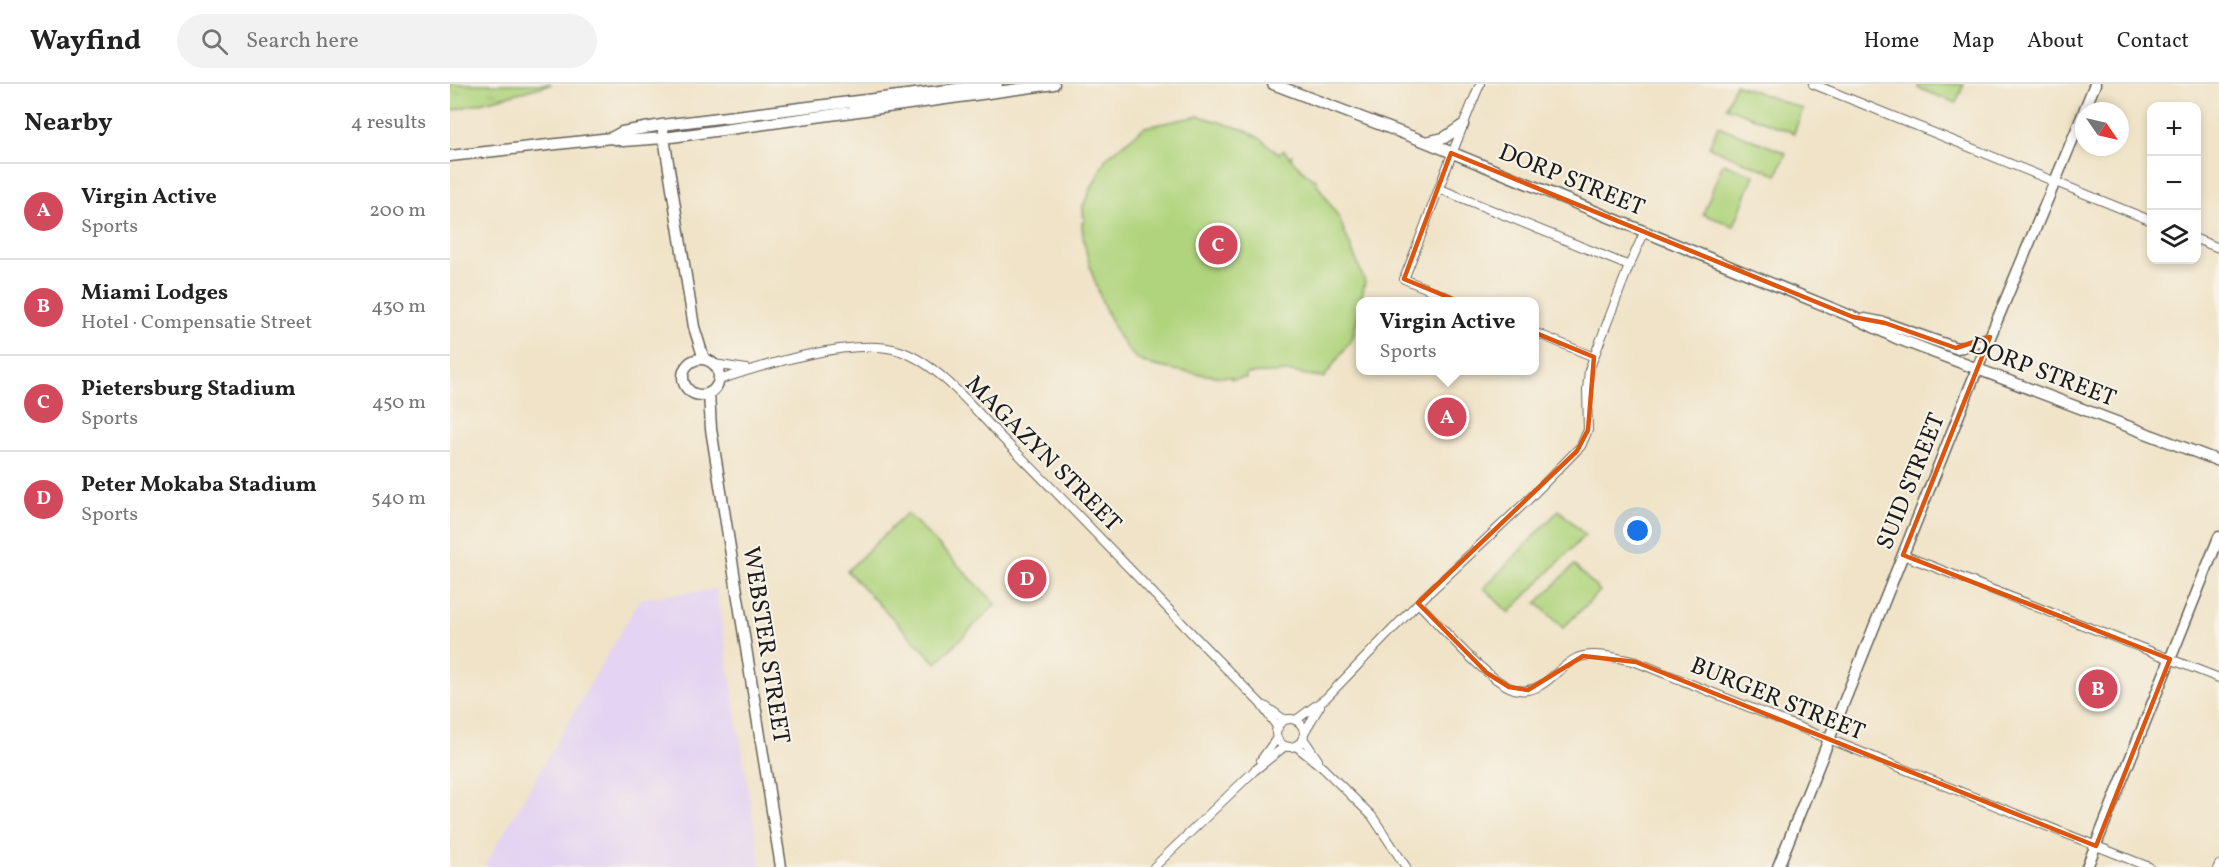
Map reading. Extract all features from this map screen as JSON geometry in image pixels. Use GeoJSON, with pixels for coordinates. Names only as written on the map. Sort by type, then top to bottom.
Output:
{"type":"FeatureCollection","features":[{"type":"Feature","properties":{"kind":"street"},"geometry":{"type":"LineString","coordinates":[[450,156],[611,138],[623,141],[664,138],[830,109],[997,84]]}},
{"type":"Feature","properties":{"kind":"street"},"geometry":{"type":"LineString","coordinates":[[611,138],[622,132],[662,125],[1054,84]]}},
{"type":"Feature","properties":{"kind":"street","name":"DORP STREET"},"geometry":{"type":"LineString","coordinates":[[1274,84],[1426,142],[1645,231],[1853,317],[1896,338],[2219,461]]}},
{"type":"Feature","properties":{"kind":"street"},"geometry":{"type":"LineString","coordinates":[[1447,297],[1404,279],[1440,189],[1451,153],[1480,84]]}},
{"type":"Feature","properties":{"kind":"street"},"geometry":{"type":"LineString","coordinates":[[1813,84],[2147,219]]}},
{"type":"Feature","properties":{"kind":"street","name":"SUID STREET"},"geometry":{"type":"LineString","coordinates":[[2088,102],[2095,84]]}},
{"type":"Feature","properties":{"kind":"street"},"geometry":{"type":"LineString","coordinates":[[662,125],[694,327],[704,362],[717,369],[719,380],[714,389],[704,393],[689,389],[684,380],[686,369],[704,362]]}},
{"type":"Feature","properties":{"kind":"street"},"geometry":{"type":"LineString","coordinates":[[1426,142],[1444,138],[1464,125]]}},
{"type":"Feature","properties":{"kind":"street","name":"SUID STREET"},"geometry":{"type":"LineString","coordinates":[[1778,867],[1977,369],[2075,134]]}},
{"type":"Feature","properties":{"kind":"street"},"geometry":{"type":"LineString","coordinates":[[1440,189],[1629,266]]}},
{"type":"Feature","properties":{"kind":"street"},"geometry":{"type":"LineString","coordinates":[[1254,771],[1277,738],[1278,728],[1285,720],[1296,720],[1326,698],[1418,603],[1529,499],[1581,446],[1588,430],[1587,378],[1629,266],[1645,231]]}},
{"type":"Feature","properties":{"kind":"street"},"geometry":{"type":"LineString","coordinates":[[2201,241],[2219,248]]}},
{"type":"Feature","properties":{"kind":"street","name":"DORP STREET"},"geometry":{"type":"LineString","coordinates":[[1853,317],[1885,323],[1956,348],[1990,337]]}},
{"type":"Feature","properties":{"kind":"street"},"geometry":{"type":"LineString","coordinates":[[1539,334],[1594,357]]}},
{"type":"Feature","properties":{"kind":"street","name":"MAGAZYN STREET"},"geometry":{"type":"LineString","coordinates":[[719,380],[749,370],[855,346],[900,351],[924,364],[950,385],[1071,506],[1260,703],[1278,728]]}},
{"type":"Feature","properties":{"kind":"street","name":"MAGAZYN STREET"},"geometry":{"type":"LineString","coordinates":[[704,362],[749,370]]}},
{"type":"Feature","properties":{"kind":"street","name":"WEBSTER STREET"},"geometry":{"type":"LineString","coordinates":[[704,393],[781,867]]}},
{"type":"Feature","properties":{"kind":"street"},"geometry":{"type":"LineString","coordinates":[[2087,867],[2219,537]]}},
{"type":"Feature","properties":{"kind":"street"},"geometry":{"type":"LineString","coordinates":[[1903,555],[2219,678]]}},
{"type":"Feature","properties":{"kind":"street","name":"BURGER STREET"},"geometry":{"type":"LineString","coordinates":[[1418,603],[1487,673],[1518,690],[1528,690],[1539,686],[1575,659],[1590,655],[1636,662],[2149,867]]}},
{"type":"Feature","properties":{"kind":"street"},"geometry":{"type":"LineString","coordinates":[[1296,746],[1326,698]]}},
{"type":"Feature","properties":{"kind":"street","name":"MAGAZYN STREET"},"geometry":{"type":"LineString","coordinates":[[1260,703],[1285,720]]}},
{"type":"Feature","properties":{"kind":"street"},"geometry":{"type":"LineString","coordinates":[[1296,720],[1300,723],[1304,735],[1323,768]]}},
{"type":"Feature","properties":{"kind":"street"},"geometry":{"type":"LineString","coordinates":[[1277,738],[1285,746]]}},
{"type":"Feature","properties":{"kind":"street"},"geometry":{"type":"LineString","coordinates":[[1154,865],[1254,771],[1285,746],[1296,746],[1323,768],[1372,816],[1406,867]]}},
{"type":"Feature","properties":{"kind":"highlighted area"},"geometry":{"type":"Polygon","coordinates":[[[1451,153],[1853,317],[1885,323],[1956,348],[1990,337],[1903,555],[2170,659],[2096,846],[1636,662],[1583,656],[1528,690],[1509,687],[1487,673],[1418,603],[1577,451],[1588,430],[1594,357],[1404,279],[1451,153]]]}},
{"type":"Feature","properties":{"kind":"shaded area"},"geometry":{"type":"Polygon","coordinates":[[[716,589],[761,867],[484,867],[640,599],[716,589]]]}},
{"type":"Feature","properties":{"kind":"green space"},"geometry":{"type":"Polygon","coordinates":[[[450,84],[552,84],[450,111],[450,84]]]}},
{"type":"Feature","properties":{"kind":"green space"},"geometry":{"type":"Polygon","coordinates":[[[1735,84],[1803,109],[1794,133],[1726,107],[1735,84]]]}},
{"type":"Feature","properties":{"kind":"green space"},"geometry":{"type":"Polygon","coordinates":[[[1919,84],[1964,84],[1956,103],[1918,88],[1919,84]]]}},
{"type":"Feature","properties":{"kind":"green space"},"geometry":{"type":"Polygon","coordinates":[[[1199,116],[1245,130],[1261,139],[1279,154],[1284,150],[1289,157],[1292,155],[1291,159],[1312,179],[1316,179],[1339,218],[1365,282],[1362,297],[1356,297],[1356,323],[1353,337],[1324,378],[1291,372],[1246,374],[1246,378],[1231,379],[1231,377],[1169,369],[1139,360],[1118,335],[1100,296],[1087,255],[1083,237],[1083,206],[1106,158],[1145,127],[1199,116]]]}},
{"type":"Feature","properties":{"kind":"green space"},"geometry":{"type":"Polygon","coordinates":[[[1718,126],[1786,153],[1777,175],[1709,147],[1718,126]]]}},
{"type":"Feature","properties":{"kind":"green space"},"geometry":{"type":"Polygon","coordinates":[[[1723,163],[1754,175],[1734,226],[1703,214],[1723,163]]]}},
{"type":"Feature","properties":{"kind":"green space"},"geometry":{"type":"Polygon","coordinates":[[[1559,510],[1585,535],[1509,613],[1484,588],[1559,510]]]}},
{"type":"Feature","properties":{"kind":"green space"},"geometry":{"type":"Polygon","coordinates":[[[907,513],[996,604],[936,663],[847,571],[907,513]]]}},
{"type":"Feature","properties":{"kind":"green space"},"geometry":{"type":"Polygon","coordinates":[[[1574,565],[1600,591],[1563,628],[1537,603],[1574,565]]]}},
{"type":"Feature","properties":{"kind":"place","name":"Pietersburg Stadium"},"geometry":{"type":"Point","coordinates":[1218,245]}},
{"type":"Feature","properties":{"kind":"place","name":"Virgin Active"},"geometry":{"type":"Point","coordinates":[1447,417]}},
{"type":"Feature","properties":{"kind":"place","name":"Peter Mokaba Stadium"},"geometry":{"type":"Point","coordinates":[1027,579]}},
{"type":"Feature","properties":{"kind":"place","name":"Miami Lodges"},"geometry":{"type":"Point","coordinates":[2098,689]}}]}
